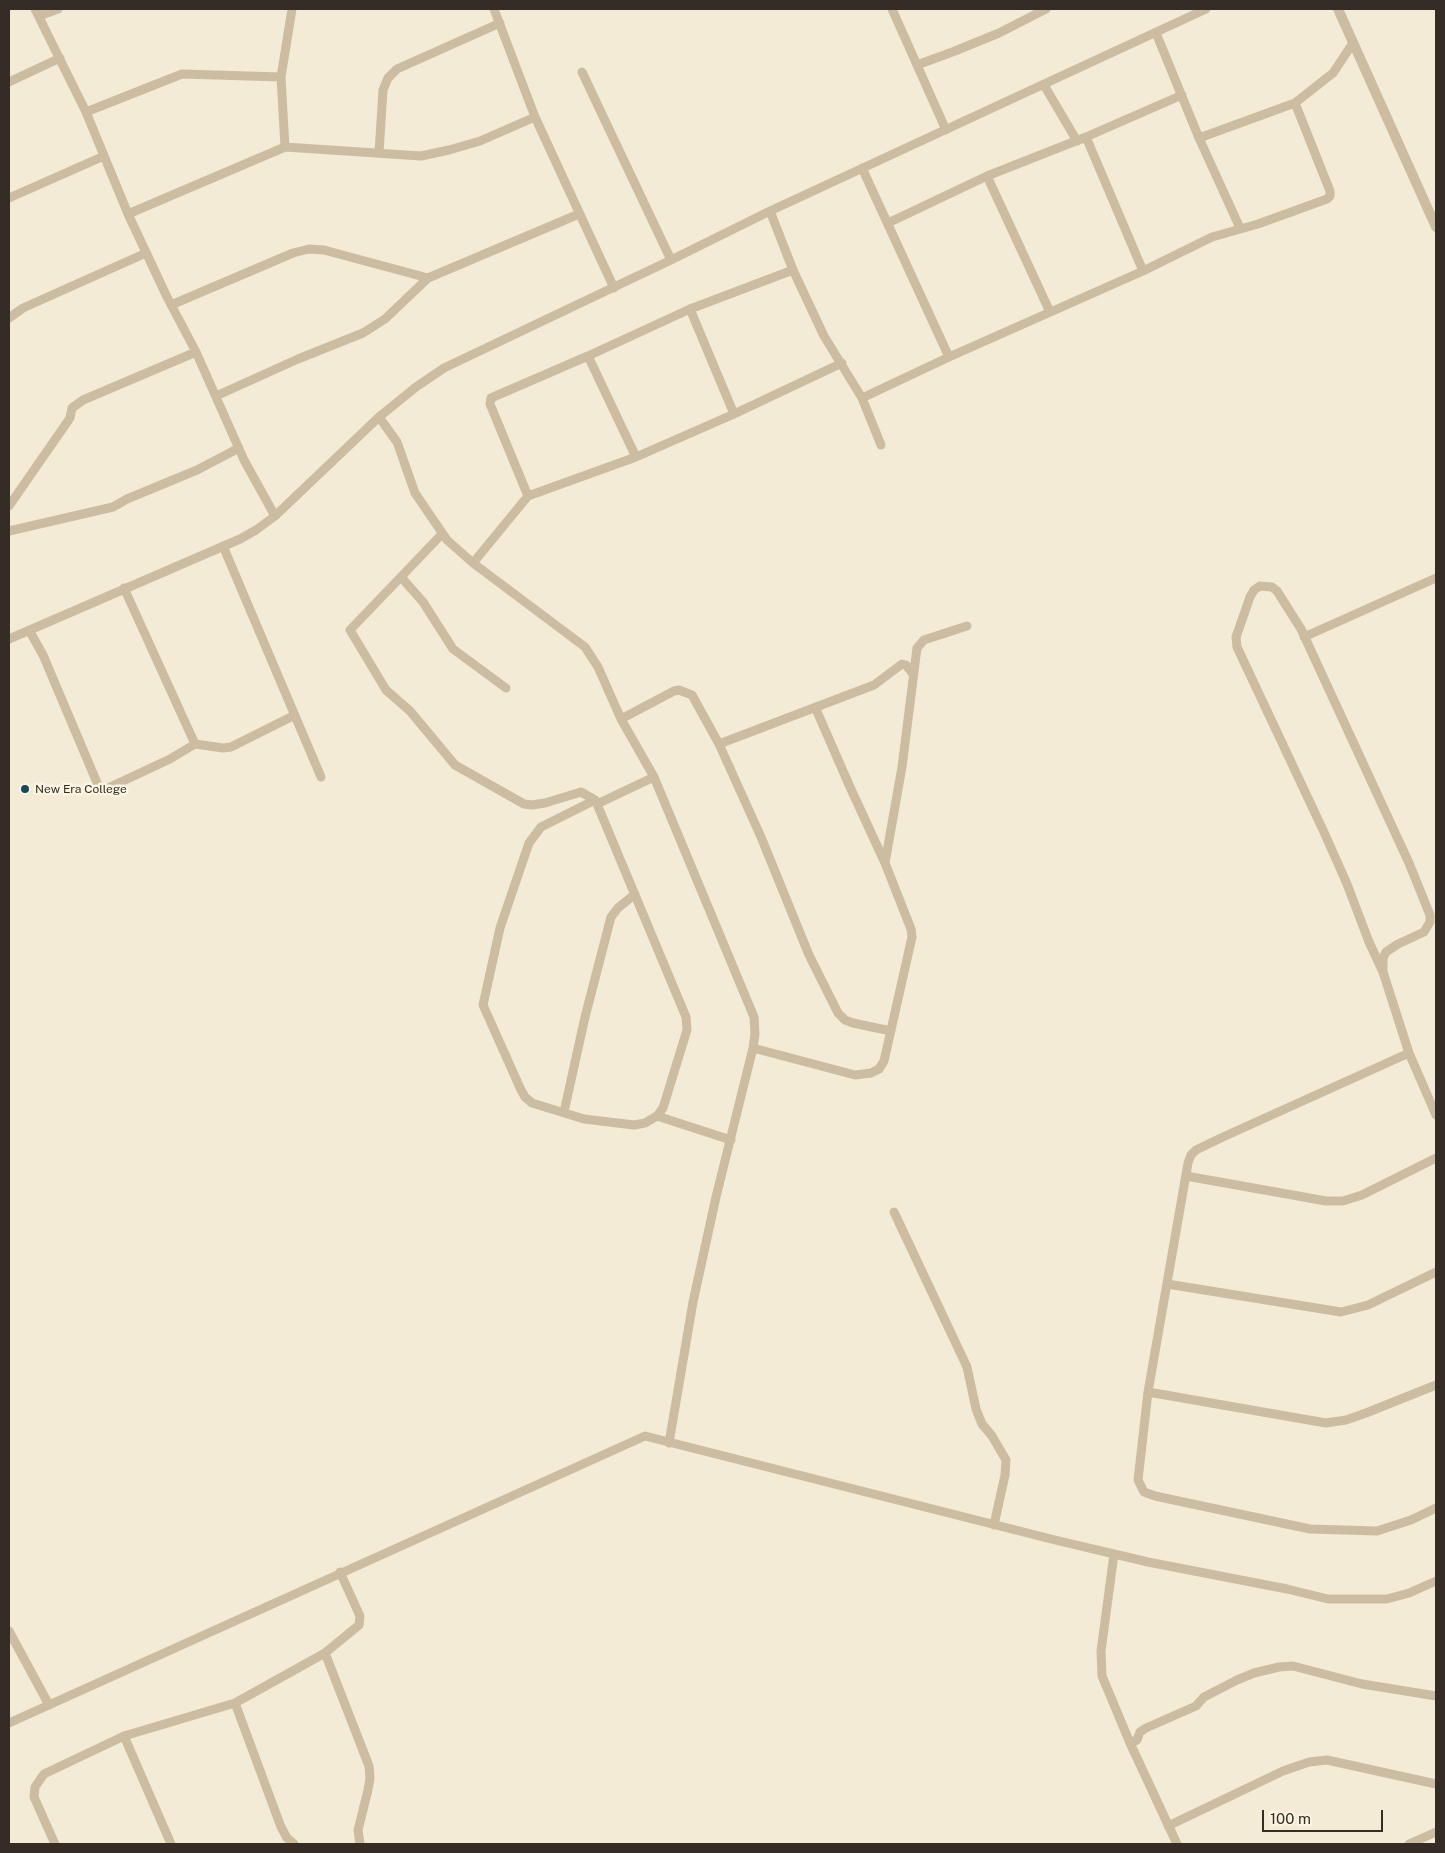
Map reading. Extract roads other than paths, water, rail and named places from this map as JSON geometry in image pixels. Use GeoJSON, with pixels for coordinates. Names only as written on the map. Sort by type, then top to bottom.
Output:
{"type":"FeatureCollection","features":[{"type":"Feature","properties":{"kind":"street"},"geometry":{"type":"LineString","coordinates":[[58,9],[37,12],[86,112],[146,253],[196,352],[239,448],[275,516]]}},
{"type":"Feature","properties":{"kind":"street"},"geometry":{"type":"LineString","coordinates":[[285,147],[281,77],[292,9]]}},
{"type":"Feature","properties":{"kind":"street"},"geometry":{"type":"LineString","coordinates":[[494,9],[535,117],[614,288]]}},
{"type":"Feature","properties":{"kind":"street"},"geometry":{"type":"LineString","coordinates":[[892,9],[946,130]]}},
{"type":"Feature","properties":{"kind":"street"},"geometry":{"type":"LineString","coordinates":[[917,64],[999,33],[1046,9]]}},
{"type":"Feature","properties":{"kind":"street"},"geometry":{"type":"LineString","coordinates":[[9,639],[248,534],[275,516],[380,417],[416,387],[444,368],[614,288],[770,211],[1206,9]]}},
{"type":"Feature","properties":{"kind":"street"},"geometry":{"type":"LineString","coordinates":[[1338,9],[1436,227]]}},
{"type":"Feature","properties":{"kind":"street"},"geometry":{"type":"LineString","coordinates":[[379,152],[383,90],[388,78],[397,69],[500,23]]}},
{"type":"Feature","properties":{"kind":"street"},"geometry":{"type":"LineString","coordinates":[[1156,33],[1199,138],[1240,228]]}},
{"type":"Feature","properties":{"kind":"street"},"geometry":{"type":"LineString","coordinates":[[1199,138],[1295,103],[1333,73],[1353,43]]}},
{"type":"Feature","properties":{"kind":"street"},"geometry":{"type":"LineString","coordinates":[[9,82],[60,58]]}},
{"type":"Feature","properties":{"kind":"street"},"geometry":{"type":"LineString","coordinates":[[582,72],[671,260]]}},
{"type":"Feature","properties":{"kind":"street"},"geometry":{"type":"LineString","coordinates":[[86,112],[182,74],[281,77]]}},
{"type":"Feature","properties":{"kind":"street"},"geometry":{"type":"LineString","coordinates":[[1044,85],[1082,139],[1142,272]]}},
{"type":"Feature","properties":{"kind":"street"},"geometry":{"type":"LineString","coordinates":[[888,223],[987,176],[1082,139],[1182,95]]}},
{"type":"Feature","properties":{"kind":"street"},"geometry":{"type":"LineString","coordinates":[[862,398],[949,357],[1142,272],[1203,240],[1324,201],[1330,196],[1330,191],[1295,103]]}},
{"type":"Feature","properties":{"kind":"street"},"geometry":{"type":"LineString","coordinates":[[128,214],[285,147],[421,156],[480,141],[535,117]]}},
{"type":"Feature","properties":{"kind":"street"},"geometry":{"type":"LineString","coordinates":[[9,198],[104,156]]}},
{"type":"Feature","properties":{"kind":"street"},"geometry":{"type":"LineString","coordinates":[[862,168],[949,357]]}},
{"type":"Feature","properties":{"kind":"street"},"geometry":{"type":"LineString","coordinates":[[987,176],[1050,312]]}},
{"type":"Feature","properties":{"kind":"street"},"geometry":{"type":"LineString","coordinates":[[770,211],[793,270],[824,336],[862,398],[881,445]]}},
{"type":"Feature","properties":{"kind":"street"},"geometry":{"type":"LineString","coordinates":[[216,396],[362,333],[385,319],[428,278],[579,214]]}},
{"type":"Feature","properties":{"kind":"street"},"geometry":{"type":"LineString","coordinates":[[171,305],[293,253],[309,249],[324,250],[428,278]]}},
{"type":"Feature","properties":{"kind":"street"},"geometry":{"type":"LineString","coordinates":[[9,318],[23,308],[146,253]]}},
{"type":"Feature","properties":{"kind":"street"},"geometry":{"type":"LineString","coordinates":[[528,496],[490,404],[490,399],[690,309],[793,270]]}},
{"type":"Feature","properties":{"kind":"street"},"geometry":{"type":"LineString","coordinates":[[690,309],[734,414]]}},
{"type":"Feature","properties":{"kind":"street"},"geometry":{"type":"LineString","coordinates":[[9,506],[70,418],[72,408],[83,400],[196,352]]}},
{"type":"Feature","properties":{"kind":"street"},"geometry":{"type":"LineString","coordinates":[[588,356],[636,457]]}},
{"type":"Feature","properties":{"kind":"street"},"geometry":{"type":"LineString","coordinates":[[473,563],[528,496],[636,457],[734,414],[842,363]]}},
{"type":"Feature","properties":{"kind":"street"},"geometry":{"type":"LineString","coordinates":[[380,417],[397,442],[415,493],[442,534],[473,563],[585,647],[598,667],[620,719],[654,777],[754,1018],[755,1034],[753,1048],[693,1302],[669,1443]]}},
{"type":"Feature","properties":{"kind":"street"},"geometry":{"type":"LineString","coordinates":[[9,531],[112,508],[127,499],[197,470],[239,448]]}},
{"type":"Feature","properties":{"kind":"street"},"geometry":{"type":"LineString","coordinates":[[442,534],[350,630],[386,690],[410,711],[455,765],[524,804],[532,805],[581,792],[596,802],[686,1017],[686,1030],[668,1095],[663,1108],[657,1116],[645,1123],[634,1125],[584,1119],[532,1103],[525,1097],[483,1005],[500,928],[529,842],[534,834],[540,827],[596,802],[654,777]]}},
{"type":"Feature","properties":{"kind":"street"},"geometry":{"type":"LineString","coordinates":[[223,546],[321,777]]}},
{"type":"Feature","properties":{"kind":"street"},"geometry":{"type":"LineString","coordinates":[[401,577],[423,602],[454,649],[506,688]]}},
{"type":"Feature","properties":{"kind":"street"},"geometry":{"type":"LineString","coordinates":[[1304,637],[1436,578]]}},
{"type":"Feature","properties":{"kind":"street"},"geometry":{"type":"LineString","coordinates":[[1383,972],[1386,952],[1424,932],[1430,922],[1430,915],[1409,863],[1304,637],[1281,596],[1272,587],[1264,585],[1256,588],[1250,597],[1235,642],[1347,884],[1369,942],[1383,972],[1409,1053],[1436,1115]]}},
{"type":"Feature","properties":{"kind":"street"},"geometry":{"type":"LineString","coordinates":[[124,588],[195,744]]}},
{"type":"Feature","properties":{"kind":"street"},"geometry":{"type":"LineString","coordinates":[[885,863],[902,767],[917,648],[921,643],[968,626]]}},
{"type":"Feature","properties":{"kind":"street"},"geometry":{"type":"LineString","coordinates":[[29,630],[43,655],[100,787],[108,788],[170,759],[195,744],[223,748],[231,747],[295,715]]}},
{"type":"Feature","properties":{"kind":"street"},"geometry":{"type":"LineString","coordinates":[[719,744],[874,685],[882,681],[902,664],[906,665],[913,674]]}},
{"type":"Feature","properties":{"kind":"street"},"geometry":{"type":"LineString","coordinates":[[620,719],[674,690],[692,695],[719,744],[809,955],[838,1013],[845,1020],[853,1023],[891,1031]]}},
{"type":"Feature","properties":{"kind":"street"},"geometry":{"type":"LineString","coordinates":[[753,1048],[855,1075],[878,1069],[884,1061],[912,933],[885,863],[815,707]]}},
{"type":"Feature","properties":{"kind":"street"},"geometry":{"type":"LineString","coordinates":[[564,1112],[585,1017],[611,918],[618,908],[635,894]]}},
{"type":"Feature","properties":{"kind":"street"},"geometry":{"type":"LineString","coordinates":[[1409,1053],[1196,1150],[1191,1155],[1148,1392],[1138,1480],[1144,1492],[1155,1496],[1310,1529],[1355,1532],[1377,1531],[1395,1527],[1436,1508]]}},
{"type":"Feature","properties":{"kind":"street"},"geometry":{"type":"LineString","coordinates":[[657,1116],[730,1140]]}},
{"type":"Feature","properties":{"kind":"street"},"geometry":{"type":"LineString","coordinates":[[1186,1176],[1326,1201],[1343,1201],[1362,1195],[1436,1158]]}},
{"type":"Feature","properties":{"kind":"street"},"geometry":{"type":"LineString","coordinates":[[894,1212],[967,1367],[976,1409],[982,1424],[992,1436],[1006,1460],[1005,1475],[994,1525]]}},
{"type":"Feature","properties":{"kind":"street"},"geometry":{"type":"LineString","coordinates":[[1167,1284],[1341,1312],[1368,1305],[1436,1272]]}},
{"type":"Feature","properties":{"kind":"street"},"geometry":{"type":"LineString","coordinates":[[1148,1392],[1326,1423],[1346,1420],[1436,1386]]}},
{"type":"Feature","properties":{"kind":"street"},"geometry":{"type":"LineString","coordinates":[[9,1723],[645,1436],[1114,1554],[1328,1599],[1388,1599],[1409,1593],[1436,1581]]}},
{"type":"Feature","properties":{"kind":"street"},"geometry":{"type":"LineString","coordinates":[[1114,1554],[1101,1665],[1104,1682],[1177,1844]]}},
{"type":"Feature","properties":{"kind":"street"},"geometry":{"type":"LineString","coordinates":[[55,1844],[34,1797],[35,1787],[44,1774],[124,1736],[235,1703],[325,1653],[360,1625],[360,1616],[340,1572]]}},
{"type":"Feature","properties":{"kind":"street"},"geometry":{"type":"LineString","coordinates":[[9,1631],[49,1705]]}},
{"type":"Feature","properties":{"kind":"street"},"geometry":{"type":"LineString","coordinates":[[325,1653],[369,1766],[368,1790],[358,1830],[360,1844]]}},
{"type":"Feature","properties":{"kind":"street"},"geometry":{"type":"LineString","coordinates":[[1130,1743],[1137,1740],[1140,1732],[1146,1728],[1196,1706],[1204,1697],[1237,1680],[1254,1673],[1279,1667],[1293,1666],[1362,1684],[1436,1696]]}},
{"type":"Feature","properties":{"kind":"street"},"geometry":{"type":"LineString","coordinates":[[235,1703],[281,1827],[287,1838],[294,1844]]}},
{"type":"Feature","properties":{"kind":"street"},"geometry":{"type":"LineString","coordinates":[[124,1736],[172,1844]]}},
{"type":"Feature","properties":{"kind":"street"},"geometry":{"type":"LineString","coordinates":[[1168,1826],[1283,1771],[1309,1762],[1327,1760],[1436,1784]]}},
{"type":"Feature","properties":{"kind":"street"},"geometry":{"type":"LineString","coordinates":[[1409,1844],[1436,1832]]}},
{"type":"Feature","properties":{"kind":"place","name":"New Era College"},"geometry":{"type":"Point","coordinates":[25,789]}}]}
